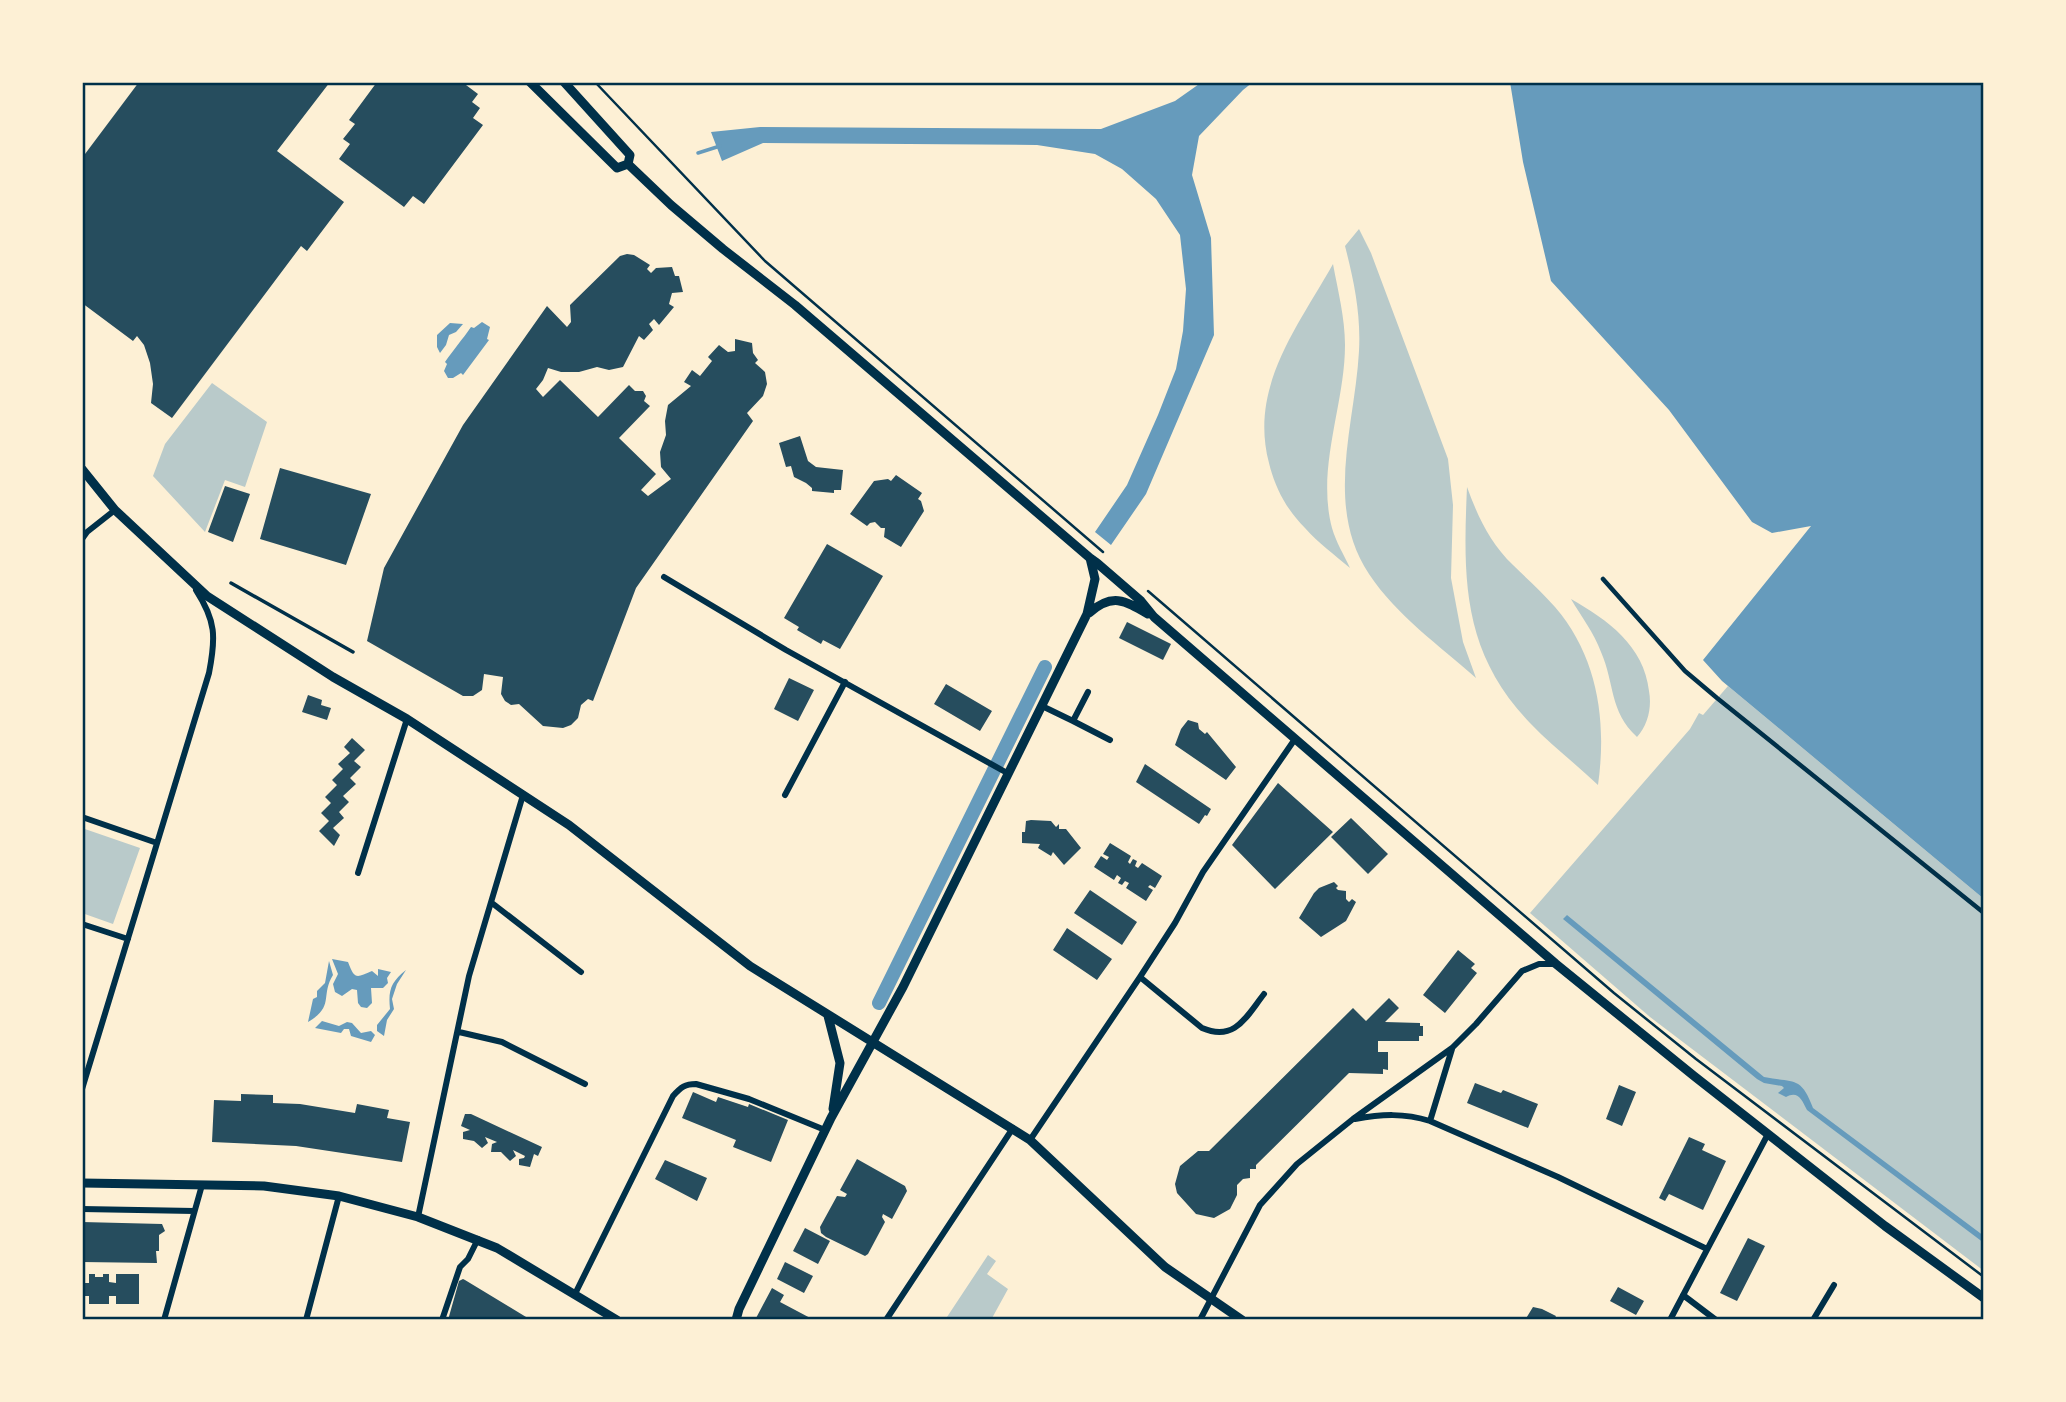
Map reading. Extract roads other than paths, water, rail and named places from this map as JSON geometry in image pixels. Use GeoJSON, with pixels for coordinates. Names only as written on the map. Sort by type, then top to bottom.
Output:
{"type":"FeatureCollection","features":[{"type":"Feature","properties":{"kind":"main road"},"geometry":{"type":"LineString","coordinates":[[545,82],[533,86],[617,168],[628,164]]}},
{"type":"Feature","properties":{"kind":"main road"},"geometry":{"type":"LineString","coordinates":[[564,82],[630,155],[628,164]]}},
{"type":"Feature","properties":{"kind":"main road"},"geometry":{"type":"LineString","coordinates":[[628,164],[723,249],[795,304],[1129,590],[1154,617],[1556,964],[1885,1226],[1984,1298]]}},
{"type":"Feature","properties":{"kind":"main road"},"geometry":{"type":"LineString","coordinates":[[82,469],[115,510],[194,586],[290,651],[407,719],[523,795],[605,853],[708,936],[750,966],[1013,1128],[1030,1140],[1165,1267],[1242,1320]]}},
{"type":"Feature","properties":{"kind":"main road"},"geometry":{"type":"LineString","coordinates":[[736,1320],[825,1130],[873,1042],[1087,614],[1095,579],[1090,558]]}},
{"type":"Feature","properties":{"kind":"main road"},"geometry":{"type":"LineString","coordinates":[[1087,614],[1104,602],[1114,600],[1128,603],[1154,617]]}},
{"type":"Feature","properties":{"kind":"main road"},"geometry":{"type":"LineString","coordinates":[[828,1016],[840,1063],[831,1118]]}},
{"type":"Feature","properties":{"kind":"main road"},"geometry":{"type":"LineString","coordinates":[[82,1183],[264,1186],[339,1196],[418,1217],[478,1239],[617,1320]]}},
{"type":"Feature","properties":{"kind":"main road"},"geometry":{"type":"LineString","coordinates":[[730,1320],[739,1309]]}},
{"type":"Feature","properties":{"kind":"street"},"geometry":{"type":"LineString","coordinates":[[82,539],[86,532],[115,510]]}},
{"type":"Feature","properties":{"kind":"street"},"geometry":{"type":"LineString","coordinates":[[664,577],[1009,774]]}},
{"type":"Feature","properties":{"kind":"street"},"geometry":{"type":"LineString","coordinates":[[1603,579],[1685,671],[1984,913]]}},
{"type":"Feature","properties":{"kind":"street"},"geometry":{"type":"LineString","coordinates":[[82,1089],[213,653],[214,624],[194,586]]}},
{"type":"Feature","properties":{"kind":"street"},"geometry":{"type":"LineString","coordinates":[[785,795],[845,682]]}},
{"type":"Feature","properties":{"kind":"street"},"geometry":{"type":"LineString","coordinates":[[1073,721],[1088,692]]}},
{"type":"Feature","properties":{"kind":"street"},"geometry":{"type":"LineString","coordinates":[[1042,706],[1110,740]]}},
{"type":"Feature","properties":{"kind":"street"},"geometry":{"type":"LineString","coordinates":[[358,873],[407,719]]}},
{"type":"Feature","properties":{"kind":"street"},"geometry":{"type":"LineString","coordinates":[[1030,1140],[1140,977],[1203,872],[1295,739]]}},
{"type":"Feature","properties":{"kind":"street"},"geometry":{"type":"LineString","coordinates":[[418,1217],[469,976],[523,795]]}},
{"type":"Feature","properties":{"kind":"street"},"geometry":{"type":"LineString","coordinates":[[82,817],[157,843]]}},
{"type":"Feature","properties":{"kind":"street"},"geometry":{"type":"LineString","coordinates":[[492,904],[581,972]]}},
{"type":"Feature","properties":{"kind":"street"},"geometry":{"type":"LineString","coordinates":[[82,924],[128,939]]}},
{"type":"Feature","properties":{"kind":"street"},"geometry":{"type":"LineString","coordinates":[[1200,1320],[1260,1205],[1297,1164],[1353,1119],[1452,1048],[1522,971],[1539,964],[1556,964]]}},
{"type":"Feature","properties":{"kind":"street"},"geometry":{"type":"LineString","coordinates":[[1140,977],[1202,1028],[1213,1033],[1222,1033],[1241,1024],[1264,994]]}},
{"type":"Feature","properties":{"kind":"street"},"geometry":{"type":"LineString","coordinates":[[458,1032],[502,1042],[585,1084]]}},
{"type":"Feature","properties":{"kind":"street"},"geometry":{"type":"LineString","coordinates":[[1430,1121],[1452,1048]]}},
{"type":"Feature","properties":{"kind":"street"},"geometry":{"type":"LineString","coordinates":[[575,1294],[673,1096],[680,1088],[696,1084],[749,1099],[825,1130]]}},
{"type":"Feature","properties":{"kind":"street"},"geometry":{"type":"LineString","coordinates":[[1353,1119],[1387,1114],[1416,1116],[1430,1121],[1558,1177],[1707,1249]]}},
{"type":"Feature","properties":{"kind":"street"},"geometry":{"type":"LineString","coordinates":[[886,1320],[1013,1128]]}},
{"type":"Feature","properties":{"kind":"street"},"geometry":{"type":"LineString","coordinates":[[1670,1320],[1768,1134]]}},
{"type":"Feature","properties":{"kind":"street"},"geometry":{"type":"LineString","coordinates":[[164,1320],[202,1185]]}},
{"type":"Feature","properties":{"kind":"street"},"geometry":{"type":"LineString","coordinates":[[306,1320],[339,1196]]}},
{"type":"Feature","properties":{"kind":"street"},"geometry":{"type":"LineString","coordinates":[[82,1209],[194,1211]]}},
{"type":"Feature","properties":{"kind":"street"},"geometry":{"type":"LineString","coordinates":[[442,1320],[460,1267],[468,1259],[478,1239]]}},
{"type":"Feature","properties":{"kind":"street"},"geometry":{"type":"LineString","coordinates":[[1813,1320],[1834,1284]]}},
{"type":"Feature","properties":{"kind":"street"},"geometry":{"type":"LineString","coordinates":[[1683,1295],[1716,1320]]}},
{"type":"Feature","properties":{"kind":"lane"},"geometry":{"type":"LineString","coordinates":[[232,583],[353,652]]}},
{"type":"Feature","properties":{"kind":"water"},"geometry":{"type":"Polygon","coordinates":[[[1202,82],[1253,82],[1199,136],[1192,175],[1211,238],[1214,335],[1146,494],[1111,545],[1095,532],[1127,485],[1158,415],[1176,369],[1183,331],[1186,289],[1180,235],[1156,199],[1122,169],[1095,154],[1037,145],[763,143],[722,161],[711,132],[760,127],[1101,129],[1175,101],[1202,82]]]}},
{"type":"Feature","properties":{"kind":"water"},"geometry":{"type":"Polygon","coordinates":[[[1510,82],[1984,82],[1984,899],[1722,681],[1703,660],[1811,526],[1772,533],[1752,522],[1669,410],[1551,281],[1523,162],[1510,82]]]}},
{"type":"Feature","properties":{"kind":"water"},"geometry":{"type":"Polygon","coordinates":[[[482,322],[490,327],[489,340],[463,375],[461,373],[448,378],[444,371],[447,364],[445,362],[471,327],[474,328],[482,322]]]}},
{"type":"Feature","properties":{"kind":"water"},"geometry":{"type":"Polygon","coordinates":[[[450,323],[463,324],[449,335],[440,353],[437,335],[450,323]]]}},
{"type":"Feature","properties":{"kind":"water"},"geometry":{"type":"Polygon","coordinates":[[[1567,915],[1764,1077],[1800,1085],[1813,1108],[1984,1236],[1984,1243],[1807,1110],[1797,1095],[1786,1097],[1778,1093],[1784,1088],[1782,1086],[1757,1079],[1563,919],[1567,915]]]}},
{"type":"Feature","properties":{"kind":"water"},"geometry":{"type":"Polygon","coordinates":[[[332,959],[348,962],[357,976],[372,971],[378,976],[378,969],[391,972],[387,978],[388,983],[383,988],[371,988],[372,1003],[367,1008],[361,1007],[357,990],[352,989],[342,996],[335,992],[333,984],[338,974],[332,959]]]}},
{"type":"Feature","properties":{"kind":"water"},"geometry":{"type":"Polygon","coordinates":[[[329,961],[333,975],[324,1006],[308,1022],[313,999],[325,983],[329,961]]]}},
{"type":"Feature","properties":{"kind":"water"},"geometry":{"type":"Polygon","coordinates":[[[406,970],[392,999],[394,1009],[387,1020],[384,1036],[377,1031],[377,1025],[390,1009],[390,991],[394,983],[406,970]]]}},
{"type":"Feature","properties":{"kind":"water"},"geometry":{"type":"Polygon","coordinates":[[[322,1021],[339,1026],[352,1023],[361,1033],[371,1031],[375,1035],[371,1042],[351,1036],[349,1029],[344,1029],[341,1033],[315,1028],[322,1021]]]}},
{"type":"Feature","properties":{"kind":"waterway"},"geometry":{"type":"LineString","coordinates":[[698,153],[720,146]]}},
{"type":"Feature","properties":{"kind":"waterway"},"geometry":{"type":"LineString","coordinates":[[879,1003],[1045,667]]}}]}
